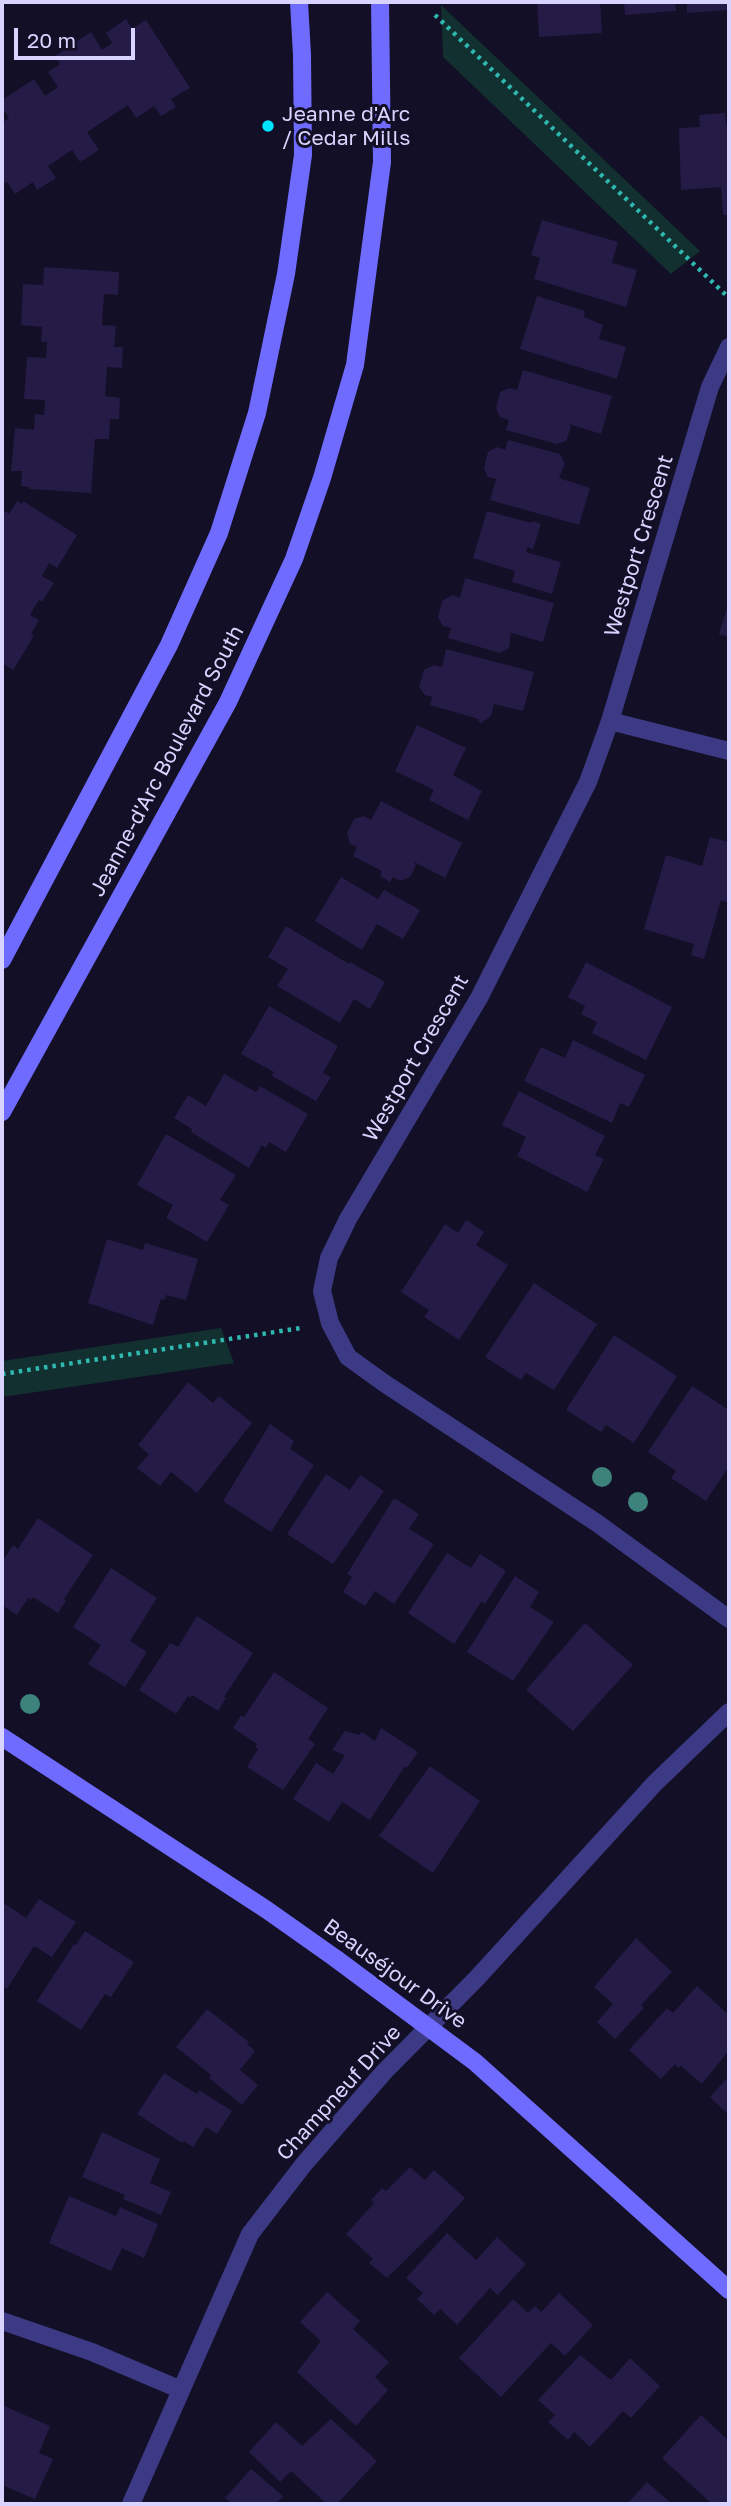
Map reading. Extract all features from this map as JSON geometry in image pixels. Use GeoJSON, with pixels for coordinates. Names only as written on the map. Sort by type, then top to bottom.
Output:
{"type":"FeatureCollection","features":[{"type":"Feature","properties":{"kind":"main road"},"geometry":{"type":"LineString","coordinates":[[2,960],[169,645],[219,533],[257,413],[286,274],[303,155],[299,2]]}},
{"type":"Feature","properties":{"kind":"main road","name":"Jeanne-d'Arc Boulevard South"},"geometry":{"type":"LineString","coordinates":[[2,1112],[228,702],[294,559],[322,478],[355,365],[382,162],[380,2]]}},
{"type":"Feature","properties":{"kind":"main road","name":"Beauséjour Drive"},"geometry":{"type":"LineString","coordinates":[[2,1737],[267,1910],[429,2027],[475,2062],[729,2290]]}},
{"type":"Feature","properties":{"kind":"street","name":"Westport Crescent"},"geometry":{"type":"LineString","coordinates":[[729,347],[710,387],[610,721],[588,782],[479,998],[348,1220],[329,1258],[322,1291],[330,1323],[348,1357],[597,1522],[729,1619]]}},
{"type":"Feature","properties":{"kind":"street"},"geometry":{"type":"LineString","coordinates":[[610,721],[729,751]]}},
{"type":"Feature","properties":{"kind":"street","name":"Champneuf Drive"},"geometry":{"type":"LineString","coordinates":[[131,2504],[179,2389],[250,2234],[304,2164],[384,2072],[477,1978],[655,1783],[729,1712]]}},
{"type":"Feature","properties":{"kind":"street"},"geometry":{"type":"LineString","coordinates":[[2,2321],[104,2357],[179,2389]]}},
{"type":"Feature","properties":{"kind":"path"},"geometry":{"type":"LineString","coordinates":[[435,15],[729,298]]}},
{"type":"Feature","properties":{"kind":"path"},"geometry":{"type":"LineString","coordinates":[[2,1374],[330,1323]]}},
{"type":"Feature","properties":{"kind":"green space"},"geometry":{"type":"Polygon","coordinates":[[[441,5],[700,251],[671,274],[443,57],[441,5]]]}},
{"type":"Feature","properties":{"kind":"green space"},"geometry":{"type":"Polygon","coordinates":[[[221,1328],[234,1363],[2,1397],[2,1361],[221,1328]]]}},
{"type":"Feature","properties":{"kind":"building"},"geometry":{"type":"Polygon","coordinates":[[[537,2],[600,2],[602,33],[539,37],[537,2]]]}},
{"type":"Feature","properties":{"kind":"building"},"geometry":{"type":"Polygon","coordinates":[[[624,2],[675,2],[676,11],[625,15],[624,2]]]}},
{"type":"Feature","properties":{"kind":"building"},"geometry":{"type":"Polygon","coordinates":[[[687,2],[729,2],[729,10],[687,13],[687,2]]]}},
{"type":"Feature","properties":{"kind":"building"},"geometry":{"type":"Polygon","coordinates":[[[126,19],[132,29],[146,20],[190,88],[171,99],[176,107],[161,116],[154,106],[136,118],[128,105],[87,132],[99,150],[80,162],[72,150],[48,166],[56,178],[37,190],[33,182],[15,194],[7,182],[2,185],[2,123],[9,118],[2,107],[2,100],[34,79],[45,96],[58,87],[48,72],[60,64],[55,56],[91,32],[102,50],[112,43],[106,33],[126,19]]]}},
{"type":"Feature","properties":{"kind":"building"},"geometry":{"type":"Polygon","coordinates":[[[725,113],[726,125],[729,124],[729,215],[723,215],[721,187],[681,190],[679,128],[700,127],[699,115],[725,113]]]}},
{"type":"Feature","properties":{"kind":"building"},"geometry":{"type":"Polygon","coordinates":[[[542,220],[618,242],[612,263],[637,270],[626,307],[534,279],[540,258],[531,255],[542,220]]]}},
{"type":"Feature","properties":{"kind":"building"},"geometry":{"type":"Polygon","coordinates":[[[44,267],[119,272],[118,295],[104,294],[102,325],[116,326],[114,347],[123,347],[122,368],[107,367],[105,396],[120,398],[119,419],[110,419],[109,439],[95,439],[91,493],[30,489],[21,486],[22,471],[11,471],[15,428],[34,430],[35,414],[44,415],[45,400],[24,399],[27,357],[46,358],[47,342],[41,342],[42,327],[21,325],[23,284],[43,285],[44,267]]]}},
{"type":"Feature","properties":{"kind":"building"},"geometry":{"type":"Polygon","coordinates":[[[537,296],[585,311],[584,317],[603,325],[599,339],[626,347],[617,379],[520,349],[537,296]]]}},
{"type":"Feature","properties":{"kind":"building"},"geometry":{"type":"Polygon","coordinates":[[[523,370],[612,396],[601,434],[569,424],[571,427],[566,441],[557,444],[506,430],[509,420],[500,417],[496,408],[500,392],[509,388],[517,390],[523,370]]]}},
{"type":"Feature","properties":{"kind":"building"},"geometry":{"type":"Polygon","coordinates":[[[508,440],[560,454],[565,464],[559,478],[590,488],[579,525],[490,500],[496,479],[488,477],[484,468],[488,452],[497,447],[505,450],[508,440]]]}},
{"type":"Feature","properties":{"kind":"building"},"geometry":{"type":"Polygon","coordinates":[[[17,501],[22,504],[23,501],[77,535],[57,568],[49,563],[42,576],[54,583],[30,615],[39,620],[31,634],[34,636],[13,670],[2,663],[2,509],[9,514],[17,501]]]}},
{"type":"Feature","properties":{"kind":"building"},"geometry":{"type":"Polygon","coordinates":[[[487,511],[541,524],[533,549],[528,547],[526,552],[561,562],[552,594],[512,582],[515,571],[473,558],[487,511]]]}},
{"type":"Feature","properties":{"kind":"building"},"geometry":{"type":"Polygon","coordinates":[[[465,578],[554,603],[543,642],[511,633],[509,648],[500,653],[448,638],[451,628],[443,626],[438,617],[442,601],[452,595],[460,598],[465,578]]]}},
{"type":"Feature","properties":{"kind":"building"},"geometry":{"type":"Polygon","coordinates":[[[729,602],[729,637],[719,634],[729,602]]]}},
{"type":"Feature","properties":{"kind":"building"},"geometry":{"type":"Polygon","coordinates":[[[446,649],[534,672],[523,711],[494,704],[491,716],[481,723],[478,722],[479,719],[430,705],[432,697],[425,695],[419,687],[424,670],[434,665],[442,667],[446,649]]]}},
{"type":"Feature","properties":{"kind":"building"},"geometry":{"type":"Polygon","coordinates":[[[417,725],[466,748],[453,775],[482,791],[468,820],[429,800],[434,790],[395,771],[417,725]]]}},
{"type":"Feature","properties":{"kind":"building"},"geometry":{"type":"Polygon","coordinates":[[[381,801],[462,843],[445,878],[414,862],[416,865],[410,877],[400,881],[393,877],[390,882],[380,876],[382,871],[353,856],[357,847],[350,844],[347,833],[354,819],[364,816],[371,820],[381,801]]]}},
{"type":"Feature","properties":{"kind":"building"},"geometry":{"type":"Polygon","coordinates":[[[710,837],[729,842],[729,903],[721,900],[704,959],[691,955],[694,944],[644,929],[666,855],[702,866],[710,837]]]}},
{"type":"Feature","properties":{"kind":"building"},"geometry":{"type":"Polygon","coordinates":[[[341,877],[378,899],[384,890],[420,910],[403,939],[377,924],[362,950],[315,921],[341,877]]]}},
{"type":"Feature","properties":{"kind":"building"},"geometry":{"type":"Polygon","coordinates":[[[286,926],[385,982],[370,1009],[354,999],[340,1023],[277,986],[288,969],[268,957],[286,926]]]}},
{"type":"Feature","properties":{"kind":"building"},"geometry":{"type":"Polygon","coordinates":[[[586,962],[672,1007],[646,1060],[592,1033],[597,1022],[581,1014],[585,1006],[568,997],[586,962]]]}},
{"type":"Feature","properties":{"kind":"building"},"geometry":{"type":"Polygon","coordinates":[[[269,1006],[338,1046],[323,1073],[331,1077],[316,1101],[272,1076],[274,1072],[241,1054],[269,1006]]]}},
{"type":"Feature","properties":{"kind":"building"},"geometry":{"type":"Polygon","coordinates":[[[573,1040],[645,1075],[629,1107],[620,1103],[612,1123],[524,1081],[541,1047],[565,1058],[573,1040]]]}},
{"type":"Feature","properties":{"kind":"building"},"geometry":{"type":"Polygon","coordinates":[[[224,1074],[256,1092],[260,1086],[308,1114],[286,1152],[269,1142],[266,1148],[262,1145],[249,1168],[191,1132],[192,1129],[174,1118],[188,1095],[206,1106],[224,1074]]]}},
{"type":"Feature","properties":{"kind":"building"},"geometry":{"type":"Polygon","coordinates":[[[519,1091],[605,1136],[595,1155],[604,1159],[587,1192],[517,1156],[526,1137],[502,1125],[519,1091]]]}},
{"type":"Feature","properties":{"kind":"building"},"geometry":{"type":"Polygon","coordinates":[[[166,1134],[236,1175],[220,1200],[229,1205],[207,1242],[166,1218],[173,1205],[137,1185],[166,1134]]]}},
{"type":"Feature","properties":{"kind":"building"},"geometry":{"type":"Polygon","coordinates":[[[466,1220],[484,1232],[476,1245],[508,1265],[459,1340],[424,1317],[429,1310],[401,1292],[445,1224],[458,1233],[466,1220]]]}},
{"type":"Feature","properties":{"kind":"building"},"geometry":{"type":"Polygon","coordinates":[[[107,1239],[143,1250],[145,1243],[198,1259],[186,1300],[166,1295],[165,1300],[161,1299],[153,1325],[88,1303],[107,1239]]]}},
{"type":"Feature","properties":{"kind":"building"},"geometry":{"type":"Polygon","coordinates":[[[534,1283],[597,1324],[554,1390],[526,1373],[521,1380],[485,1357],[534,1283]]]}},
{"type":"Feature","properties":{"kind":"building"},"geometry":{"type":"Polygon","coordinates":[[[614,1335],[677,1376],[634,1443],[606,1425],[601,1432],[566,1410],[614,1335]]]}},
{"type":"Feature","properties":{"kind":"building"},"geometry":{"type":"Polygon","coordinates":[[[188,1382],[213,1403],[219,1396],[252,1423],[197,1493],[171,1472],[160,1486],[137,1468],[149,1454],[138,1445],[188,1382]]]}},
{"type":"Feature","properties":{"kind":"building"},"geometry":{"type":"Polygon","coordinates":[[[692,1386],[729,1410],[729,1466],[706,1501],[671,1478],[676,1471],[648,1452],[692,1386]]]}},
{"type":"Feature","properties":{"kind":"building"},"geometry":{"type":"Polygon","coordinates":[[[270,1424],[294,1441],[290,1449],[314,1465],[271,1532],[223,1501],[270,1424]]]}},
{"type":"Feature","properties":{"kind":"building"},"geometry":{"type":"Polygon","coordinates":[[[326,1474],[350,1490],[360,1475],[384,1491],[333,1564],[287,1534],[326,1474]]]}},
{"type":"Feature","properties":{"kind":"building"},"geometry":{"type":"Polygon","coordinates":[[[394,1498],[419,1514],[409,1529],[434,1544],[394,1604],[375,1591],[365,1606],[343,1592],[352,1577],[347,1574],[394,1498]]]}},
{"type":"Feature","properties":{"kind":"building"},"geometry":{"type":"Polygon","coordinates":[[[38,1518],[93,1555],[58,1613],[33,1597],[31,1600],[28,1598],[17,1615],[2,1605],[2,1562],[13,1545],[18,1549],[38,1518]]]}},
{"type":"Feature","properties":{"kind":"building"},"geometry":{"type":"Polygon","coordinates":[[[447,1553],[471,1568],[480,1554],[506,1571],[485,1604],[481,1602],[454,1644],[408,1613],[447,1553]]]}},
{"type":"Feature","properties":{"kind":"building"},"geometry":{"type":"Polygon","coordinates":[[[111,1568],[157,1598],[130,1641],[147,1652],[125,1687],[88,1664],[101,1645],[73,1627],[111,1568]]]}},
{"type":"Feature","properties":{"kind":"building"},"geometry":{"type":"Polygon","coordinates":[[[515,1576],[539,1592],[530,1607],[554,1622],[513,1681],[467,1652],[515,1576]]]}},
{"type":"Feature","properties":{"kind":"building"},"geometry":{"type":"Polygon","coordinates":[[[197,1616],[253,1653],[218,1711],[192,1695],[190,1698],[188,1696],[176,1714],[139,1690],[170,1643],[178,1647],[197,1616]]]}},
{"type":"Feature","properties":{"kind":"building"},"geometry":{"type":"Polygon","coordinates":[[[585,1623],[633,1665],[573,1731],[526,1690],[585,1623]]]}},
{"type":"Feature","properties":{"kind":"building"},"geometry":{"type":"Polygon","coordinates":[[[274,1672],[328,1708],[308,1739],[315,1744],[283,1790],[247,1767],[258,1749],[255,1747],[257,1744],[233,1728],[241,1715],[244,1717],[274,1672]]]}},
{"type":"Feature","properties":{"kind":"building"},"geometry":{"type":"Polygon","coordinates":[[[381,1728],[418,1752],[407,1768],[405,1766],[370,1820],[342,1802],[329,1822],[293,1799],[316,1763],[333,1774],[345,1755],[332,1750],[345,1731],[359,1735],[362,1732],[375,1741],[381,1728]]]}},
{"type":"Feature","properties":{"kind":"building"},"geometry":{"type":"Polygon","coordinates":[[[430,1766],[480,1801],[433,1873],[379,1836],[430,1766]]]}},
{"type":"Feature","properties":{"kind":"building"},"geometry":{"type":"Polygon","coordinates":[[[39,1899],[76,1922],[52,1957],[34,1946],[7,1989],[2,1985],[2,1902],[26,1918],[39,1899]]]}},
{"type":"Feature","properties":{"kind":"building"},"geometry":{"type":"Polygon","coordinates":[[[85,1931],[134,1962],[111,1997],[105,1994],[81,2030],[37,2001],[85,1931]]]}},
{"type":"Feature","properties":{"kind":"building"},"geometry":{"type":"Polygon","coordinates":[[[636,1938],[672,1972],[641,2005],[644,2008],[615,2039],[597,2022],[613,2004],[594,1987],[636,1938]]]}},
{"type":"Feature","properties":{"kind":"building"},"geometry":{"type":"Polygon","coordinates":[[[697,1986],[729,2015],[729,2050],[702,2084],[675,2064],[661,2079],[629,2050],[667,2008],[673,2013],[697,1986]]]}},
{"type":"Feature","properties":{"kind":"building"},"geometry":{"type":"Polygon","coordinates":[[[207,2009],[249,2042],[247,2044],[255,2051],[240,2070],[258,2085],[242,2105],[176,2047],[207,2009]]]}},
{"type":"Feature","properties":{"kind":"building"},"geometry":{"type":"Polygon","coordinates":[[[164,2073],[197,2094],[199,2090],[232,2111],[217,2134],[206,2127],[193,2147],[184,2141],[182,2143],[137,2114],[164,2073]]]}},
{"type":"Feature","properties":{"kind":"building"},"geometry":{"type":"Polygon","coordinates":[[[729,2076],[729,2115],[710,2097],[729,2076]]]}},
{"type":"Feature","properties":{"kind":"building"},"geometry":{"type":"Polygon","coordinates":[[[102,2132],[160,2159],[150,2183],[171,2192],[161,2215],[123,2199],[125,2195],[82,2177],[102,2132]]]}},
{"type":"Feature","properties":{"kind":"building"},"geometry":{"type":"Polygon","coordinates":[[[410,2167],[425,2180],[434,2170],[465,2198],[387,2278],[369,2263],[373,2259],[346,2234],[374,2203],[371,2200],[382,2188],[386,2191],[410,2167]]]}},
{"type":"Feature","properties":{"kind":"building"},"geometry":{"type":"Polygon","coordinates":[[[69,2196],[116,2216],[120,2207],[158,2224],[144,2258],[122,2248],[111,2271],[49,2243],[69,2196]]]}},
{"type":"Feature","properties":{"kind":"building"},"geometry":{"type":"Polygon","coordinates":[[[447,2233],[476,2260],[497,2237],[526,2264],[498,2295],[490,2288],[457,2325],[440,2309],[434,2315],[417,2299],[423,2293],[406,2278],[447,2233]]]}},
{"type":"Feature","properties":{"kind":"building"},"geometry":{"type":"Polygon","coordinates":[[[327,2292],[360,2321],[353,2329],[389,2362],[375,2377],[388,2390],[356,2426],[297,2372],[321,2341],[300,2322],[327,2292]]]}},
{"type":"Feature","properties":{"kind":"building"},"geometry":{"type":"Polygon","coordinates":[[[559,2293],[593,2325],[565,2356],[551,2343],[501,2397],[459,2358],[513,2299],[528,2313],[535,2306],[541,2312],[559,2293]]]}},
{"type":"Feature","properties":{"kind":"building"},"geometry":{"type":"Polygon","coordinates":[[[580,2355],[611,2380],[630,2358],[660,2386],[631,2418],[623,2411],[590,2447],[574,2432],[568,2440],[548,2422],[555,2415],[538,2400],[580,2355]]]}},
{"type":"Feature","properties":{"kind":"building"},"geometry":{"type":"Polygon","coordinates":[[[2,2405],[50,2426],[39,2453],[53,2459],[35,2499],[2,2485],[2,2405]]]}},
{"type":"Feature","properties":{"kind":"building"},"geometry":{"type":"Polygon","coordinates":[[[701,2415],[729,2441],[729,2504],[712,2504],[662,2458],[701,2415]]]}},
{"type":"Feature","properties":{"kind":"building"},"geometry":{"type":"Polygon","coordinates":[[[331,2419],[377,2461],[337,2504],[327,2504],[291,2471],[280,2482],[249,2452],[276,2422],[302,2446],[331,2419]]]}},
{"type":"Feature","properties":{"kind":"building"},"geometry":{"type":"Polygon","coordinates":[[[251,2469],[283,2496],[276,2504],[232,2504],[225,2498],[251,2469]]]}},
{"type":"Feature","properties":{"kind":"building"},"geometry":{"type":"Polygon","coordinates":[[[647,2482],[672,2504],[627,2504],[647,2482]]]}},
{"type":"Feature","properties":{"kind":"place","name":"Jeanne d'Arc / Cedar Mills"},"geometry":{"type":"Point","coordinates":[268,126]}}]}
